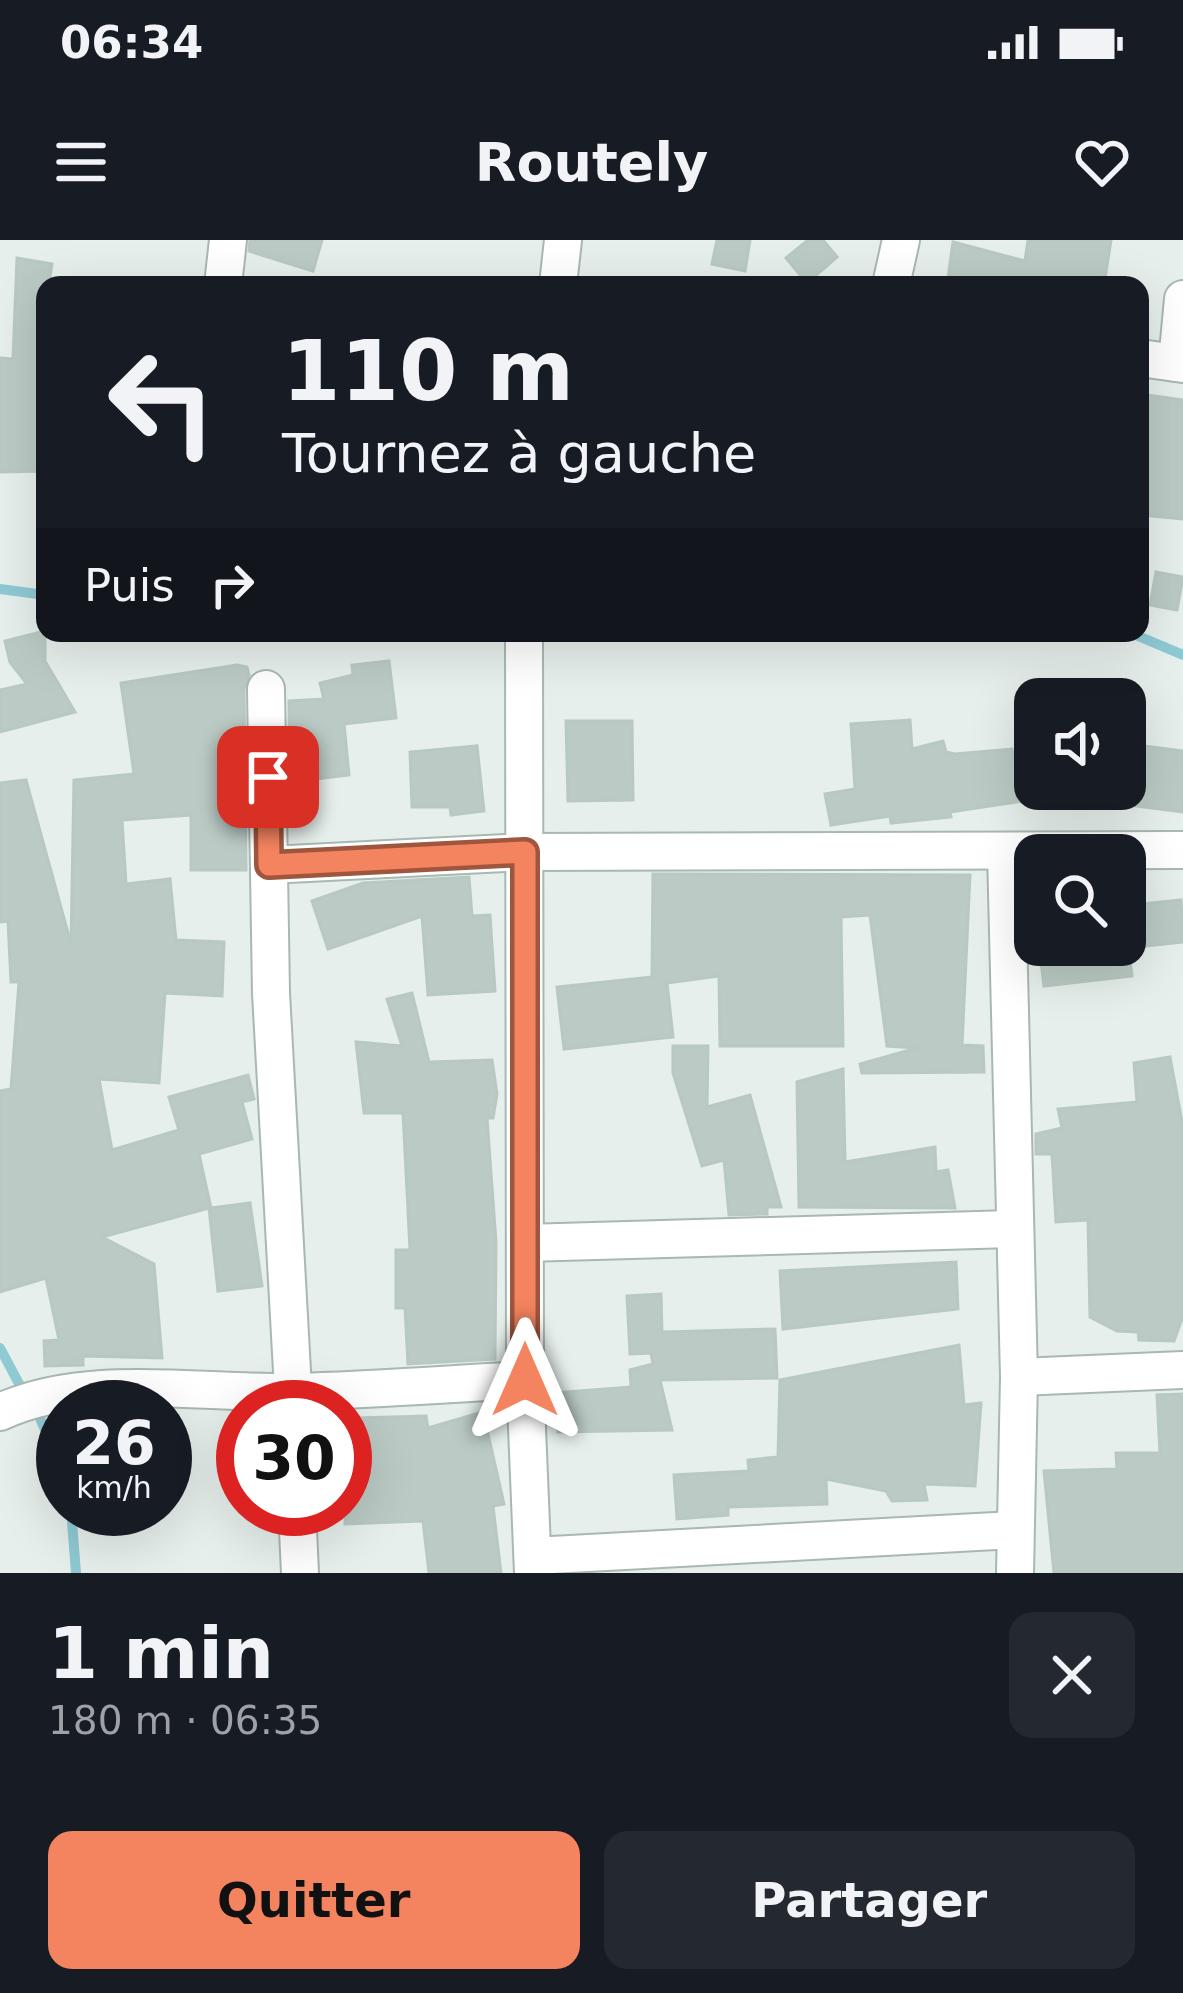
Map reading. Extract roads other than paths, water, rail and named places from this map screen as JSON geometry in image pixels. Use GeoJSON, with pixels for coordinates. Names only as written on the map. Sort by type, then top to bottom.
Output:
{"type":"FeatureCollection","features":[{"type":"Feature","properties":{"kind":"street"},"geometry":{"type":"LineString","coordinates":[[225,276],[228,240]]}},
{"type":"Feature","properties":{"kind":"street"},"geometry":{"type":"LineString","coordinates":[[559,276],[563,240]]}},
{"type":"Feature","properties":{"kind":"street"},"geometry":{"type":"LineString","coordinates":[[893,276],[901,240]]}},
{"type":"Feature","properties":{"kind":"street"},"geometry":{"type":"LineString","coordinates":[[1149,359],[1180,363],[1183,299]]}},
{"type":"Feature","properties":{"kind":"street"},"geometry":{"type":"LineString","coordinates":[[524,642],[525,1380],[533,1564],[1014,1530]]}},
{"type":"Feature","properties":{"kind":"street"},"geometry":{"type":"LineString","coordinates":[[266,689],[269,865],[292,1380]]}},
{"type":"Feature","properties":{"kind":"street"},"geometry":{"type":"LineString","coordinates":[[269,865],[525,852],[1183,850]]}},
{"type":"Feature","properties":{"kind":"street"},"geometry":{"type":"LineString","coordinates":[[1006,851],[1018,1377],[1015,1573]]}},
{"type":"Feature","properties":{"kind":"street"},"geometry":{"type":"LineString","coordinates":[[525,1243],[1012,1229]]}},
{"type":"Feature","properties":{"kind":"street"},"geometry":{"type":"LineString","coordinates":[[1018,1377],[1183,1370]]}},
{"type":"Feature","properties":{"kind":"street"},"geometry":{"type":"LineString","coordinates":[[372,1393],[525,1380]]}},
{"type":"Feature","properties":{"kind":"street"},"geometry":{"type":"LineString","coordinates":[[20,1403],[216,1400]]}},
{"type":"Feature","properties":{"kind":"street"},"geometry":{"type":"LineString","coordinates":[[298,1536],[300,1573]]}},
{"type":"Feature","properties":{"kind":"waterway"},"geometry":{"type":"LineString","coordinates":[[0,589],[36,594]]}},
{"type":"Feature","properties":{"kind":"waterway"},"geometry":{"type":"LineString","coordinates":[[1149,641],[1183,655]]}},
{"type":"Feature","properties":{"kind":"waterway"},"geometry":{"type":"LineString","coordinates":[[0,1348],[24,1393]]}},
{"type":"Feature","properties":{"kind":"waterway"},"geometry":{"type":"LineString","coordinates":[[73,1536],[76,1573]]}}]}
